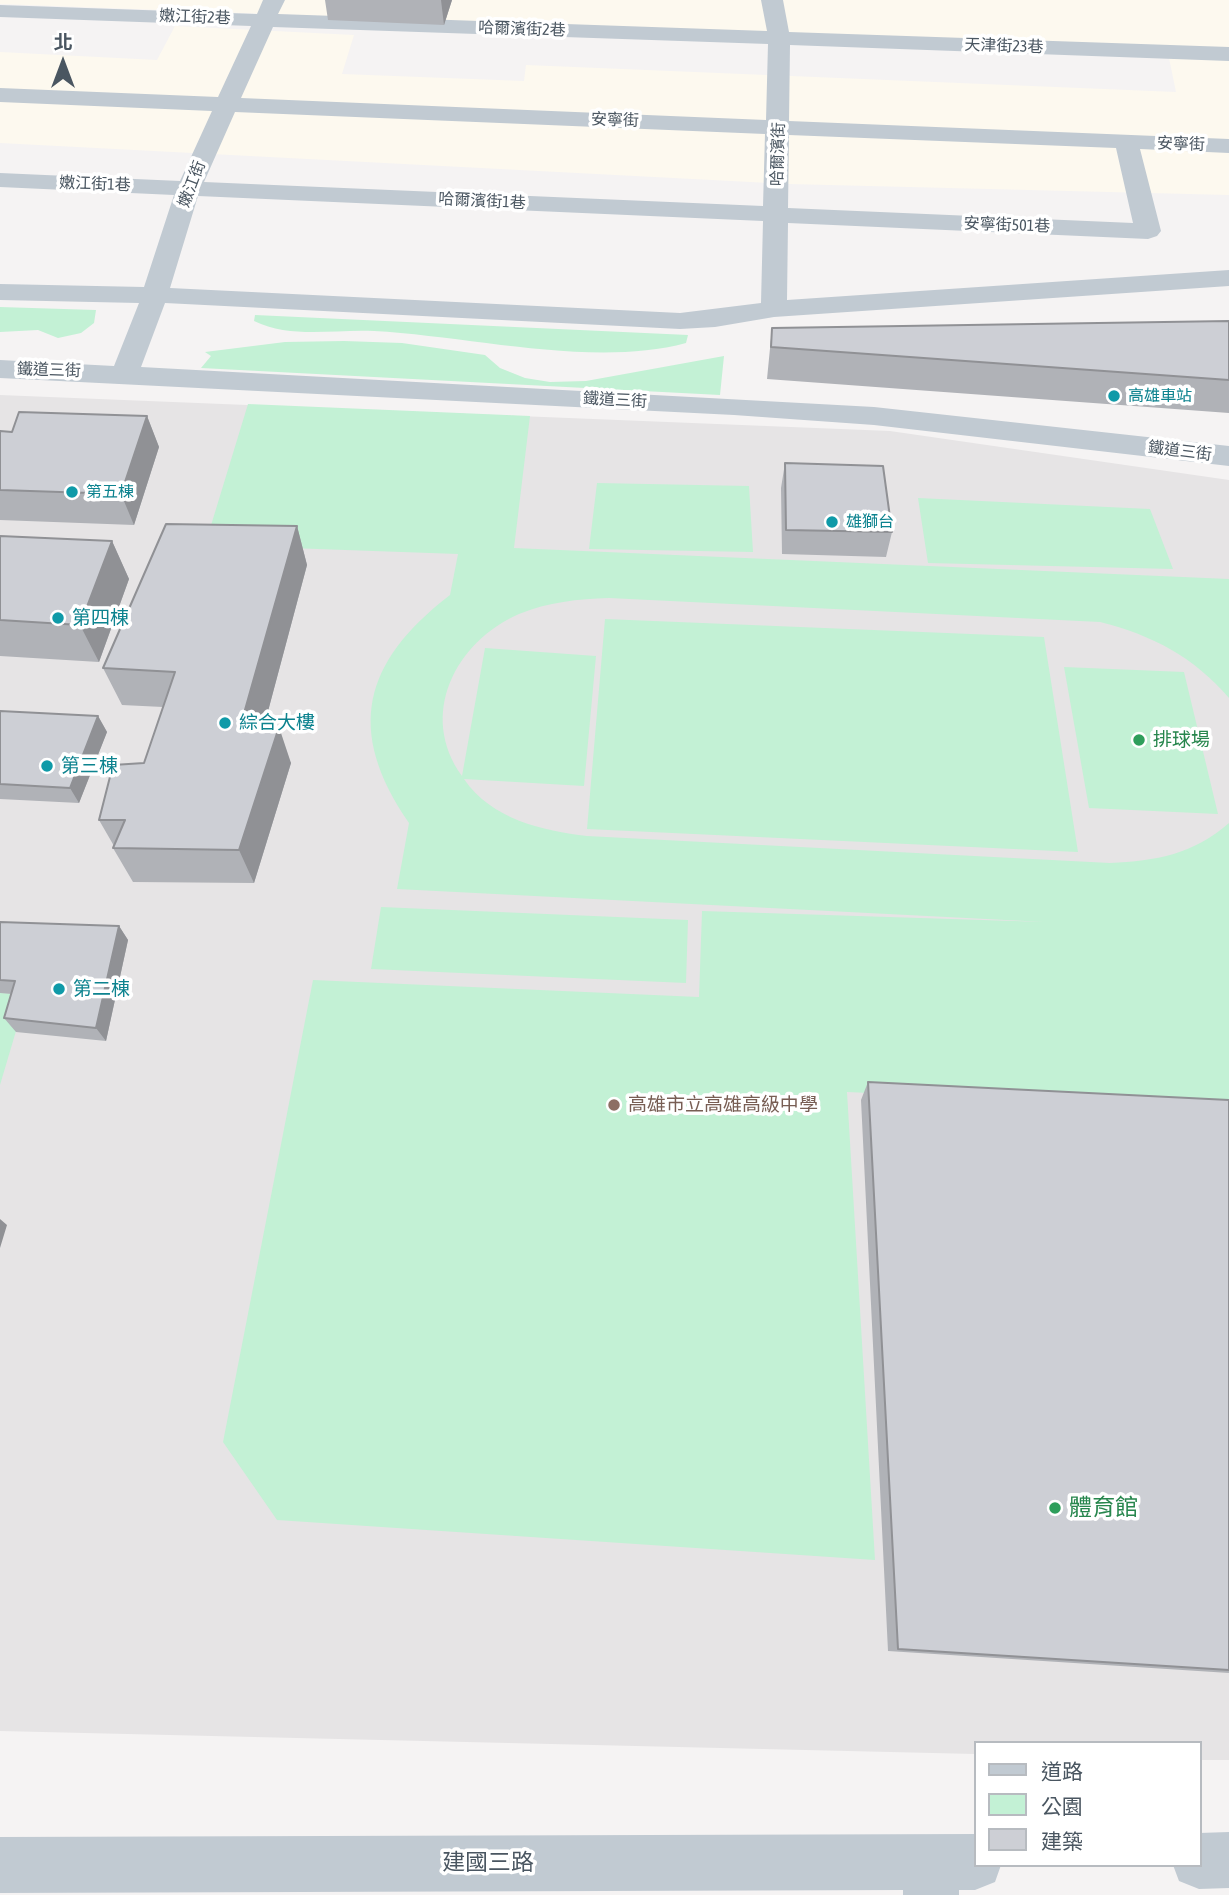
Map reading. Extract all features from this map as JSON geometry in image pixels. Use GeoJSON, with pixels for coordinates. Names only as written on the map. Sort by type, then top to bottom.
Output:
{"type":"FeatureCollection","features":[{"type":"Feature","properties":{"kind":"street","name":"哈爾濱街"},"geometry":{"type":"LineString","coordinates":[[772,0],[779,37],[780,127],[774,309]]}},
{"type":"Feature","properties":{"kind":"street","name":"哈爾濱街2巷"},"geometry":{"type":"LineString","coordinates":[[269,10],[779,37]]}},
{"type":"Feature","properties":{"kind":"street","name":"嫩江街2巷"},"geometry":{"type":"LineString","coordinates":[[0,11],[269,10]]}},
{"type":"Feature","properties":{"kind":"street","name":"嫩江街"},"geometry":{"type":"LineString","coordinates":[[125,373],[155,295],[189,187],[269,10]]}},
{"type":"Feature","properties":{"kind":"street","name":"天津街23巷"},"geometry":{"type":"LineString","coordinates":[[779,37],[1229,54]]}},
{"type":"Feature","properties":{"kind":"street","name":"安寧街"},"geometry":{"type":"LineString","coordinates":[[0,95],[1229,146]]}},
{"type":"Feature","properties":{"kind":"street","name":"安寧街501巷"},"geometry":{"type":"LineString","coordinates":[[775,215],[1124,257],[1147,230],[1126,141]]}},
{"type":"Feature","properties":{"kind":"street","name":"嫩江街1巷"},"geometry":{"type":"LineString","coordinates":[[0,180],[189,187]]}},
{"type":"Feature","properties":{"kind":"street","name":"哈爾濱街1巷"},"geometry":{"type":"LineString","coordinates":[[189,187],[775,215]]}},
{"type":"Feature","properties":{"kind":"street"},"geometry":{"type":"LineString","coordinates":[[0,292],[155,295],[680,321],[715,319],[1124,257],[1229,278]]}},
{"type":"Feature","properties":{"kind":"street","name":"鐵道三街"},"geometry":{"type":"LineString","coordinates":[[0,369],[125,373],[849,414],[1229,456]]}},
{"type":"Feature","properties":{"kind":"street"},"geometry":{"type":"LineString","coordinates":[[1201,1860],[1229,1860]]}},
{"type":"Feature","properties":{"kind":"street","name":"建國三路"},"geometry":{"type":"LineString","coordinates":[[0,1865],[945,1873]]}},
{"type":"Feature","properties":{"kind":"shaded area"},"geometry":{"type":"Polygon","coordinates":[[[0,0],[1229,0],[1229,50],[0,4],[0,0]]]}},
{"type":"Feature","properties":{"kind":"shaded area"},"geometry":{"type":"Polygon","coordinates":[[[175,26],[354,35],[342,74],[524,81],[526,65],[1176,92],[1169,58],[1229,60],[1229,195],[789,184],[0,143],[0,52],[157,60],[175,26]]]}},
{"type":"Feature","properties":{"kind":"shaded area","name":"高雄市立高雄高級中學"},"geometry":{"type":"Polygon","coordinates":[[[0,395],[890,431],[1229,480],[1229,1760],[1201,1760],[1201,1741],[974,1741],[974,1754],[0,1731],[0,395]]]}},
{"type":"Feature","properties":{"kind":"green space"},"geometry":{"type":"Polygon","coordinates":[[[0,307],[96,310],[94,323],[81,333],[58,338],[38,330],[0,332],[0,307]]]}},
{"type":"Feature","properties":{"kind":"green space"},"geometry":{"type":"Polygon","coordinates":[[[255,315],[688,335],[686,343],[650,350],[572,352],[374,331],[298,332],[268,327],[254,321],[255,315]]]}},
{"type":"Feature","properties":{"kind":"green space"},"geometry":{"type":"Polygon","coordinates":[[[285,342],[402,343],[485,355],[500,368],[525,378],[550,382],[586,381],[724,356],[720,395],[201,368],[211,356],[205,352],[285,342]]]}},
{"type":"Feature","properties":{"kind":"green space"},"geometry":{"type":"Polygon","coordinates":[[[248,404],[530,416],[514,548],[1229,579],[1229,698],[1216,683],[1187,659],[1154,641],[1100,622],[609,598],[541,607],[519,614],[496,626],[461,661],[450,683],[444,705],[443,729],[449,753],[462,776],[485,648],[596,656],[584,786],[464,779],[475,793],[503,813],[519,821],[553,831],[587,836],[1110,863],[1174,854],[1202,842],[1229,823],[1229,1109],[847,1092],[875,1560],[277,1520],[223,1442],[313,980],[699,997],[702,911],[1045,922],[397,889],[409,823],[389,789],[376,758],[371,728],[373,699],[382,672],[398,646],[421,620],[450,595],[458,554],[205,545],[248,404]]]}},
{"type":"Feature","properties":{"kind":"green space"},"geometry":{"type":"Polygon","coordinates":[[[597,483],[749,486],[753,552],[589,549],[597,483]]]}},
{"type":"Feature","properties":{"kind":"green space"},"geometry":{"type":"Polygon","coordinates":[[[918,498],[1150,509],[1173,569],[928,563],[918,498]]]}},
{"type":"Feature","properties":{"kind":"green space"},"geometry":{"type":"Polygon","coordinates":[[[605,619],[1044,637],[1078,852],[587,829],[605,619]]]}},
{"type":"Feature","properties":{"kind":"green space","name":"排球場"},"geometry":{"type":"Polygon","coordinates":[[[1064,667],[1184,672],[1218,814],[1089,808],[1064,667]]]}},
{"type":"Feature","properties":{"kind":"green space"},"geometry":{"type":"Polygon","coordinates":[[[381,907],[688,920],[686,983],[371,969],[381,907]]]}},
{"type":"Feature","properties":{"kind":"green space"},"geometry":{"type":"Polygon","coordinates":[[[0,993],[27,994],[0,1085],[0,993]]]}},
{"type":"Feature","properties":{"kind":"building"},"geometry":{"type":"Polygon","coordinates":[[[1229,321],[1229,380],[771,347],[772,328],[1229,321]]]}},
{"type":"Feature","properties":{"kind":"building"},"geometry":{"type":"Polygon","coordinates":[[[19,412],[147,416],[121,494],[0,490],[0,431],[12,432],[19,412]]]}},
{"type":"Feature","properties":{"kind":"building"},"geometry":{"type":"Polygon","coordinates":[[[785,463],[883,466],[892,532],[786,530],[785,463]]]}},
{"type":"Feature","properties":{"kind":"building","name":"綜合大樓"},"geometry":{"type":"Polygon","coordinates":[[[166,524],[297,526],[241,724],[279,727],[239,850],[113,848],[125,820],[99,820],[113,765],[144,763],[175,672],[103,668],[166,524]]]}},
{"type":"Feature","properties":{"kind":"building"},"geometry":{"type":"Polygon","coordinates":[[[0,536],[112,541],[80,625],[0,620],[0,536]]]}},
{"type":"Feature","properties":{"kind":"building","name":"第三棟"},"geometry":{"type":"Polygon","coordinates":[[[0,711],[98,716],[70,788],[0,784],[0,711]]]}},
{"type":"Feature","properties":{"kind":"building","name":"第二棟"},"geometry":{"type":"Polygon","coordinates":[[[0,922],[119,926],[96,1028],[4,1018],[15,981],[0,980],[0,922]]]}},
{"type":"Feature","properties":{"kind":"building","name":"體育館"},"geometry":{"type":"Polygon","coordinates":[[[868,1082],[1229,1100],[1229,1670],[898,1649],[868,1082]]]}},
{"type":"Feature","properties":{"kind":"place","name":"高雄車站"},"geometry":{"type":"Point","coordinates":[1114,396]}},
{"type":"Feature","properties":{"kind":"place","name":"第五棟"},"geometry":{"type":"Point","coordinates":[72,492]}},
{"type":"Feature","properties":{"kind":"place","name":"雄獅台"},"geometry":{"type":"Point","coordinates":[832,522]}},
{"type":"Feature","properties":{"kind":"place","name":"第四棟"},"geometry":{"type":"Point","coordinates":[58,618]}},
{"type":"Feature","properties":{"kind":"place","name":"綜合大樓"},"geometry":{"type":"Point","coordinates":[225,723]}},
{"type":"Feature","properties":{"kind":"place","name":"排球場"},"geometry":{"type":"Point","coordinates":[1139,740]}},
{"type":"Feature","properties":{"kind":"place","name":"第三棟"},"geometry":{"type":"Point","coordinates":[47,766]}},
{"type":"Feature","properties":{"kind":"place","name":"第二棟"},"geometry":{"type":"Point","coordinates":[59,989]}},
{"type":"Feature","properties":{"kind":"place","name":"高雄市立高雄高級中學"},"geometry":{"type":"Point","coordinates":[614,1105]}},
{"type":"Feature","properties":{"kind":"place","name":"體育館"},"geometry":{"type":"Point","coordinates":[1055,1508]}}]}
